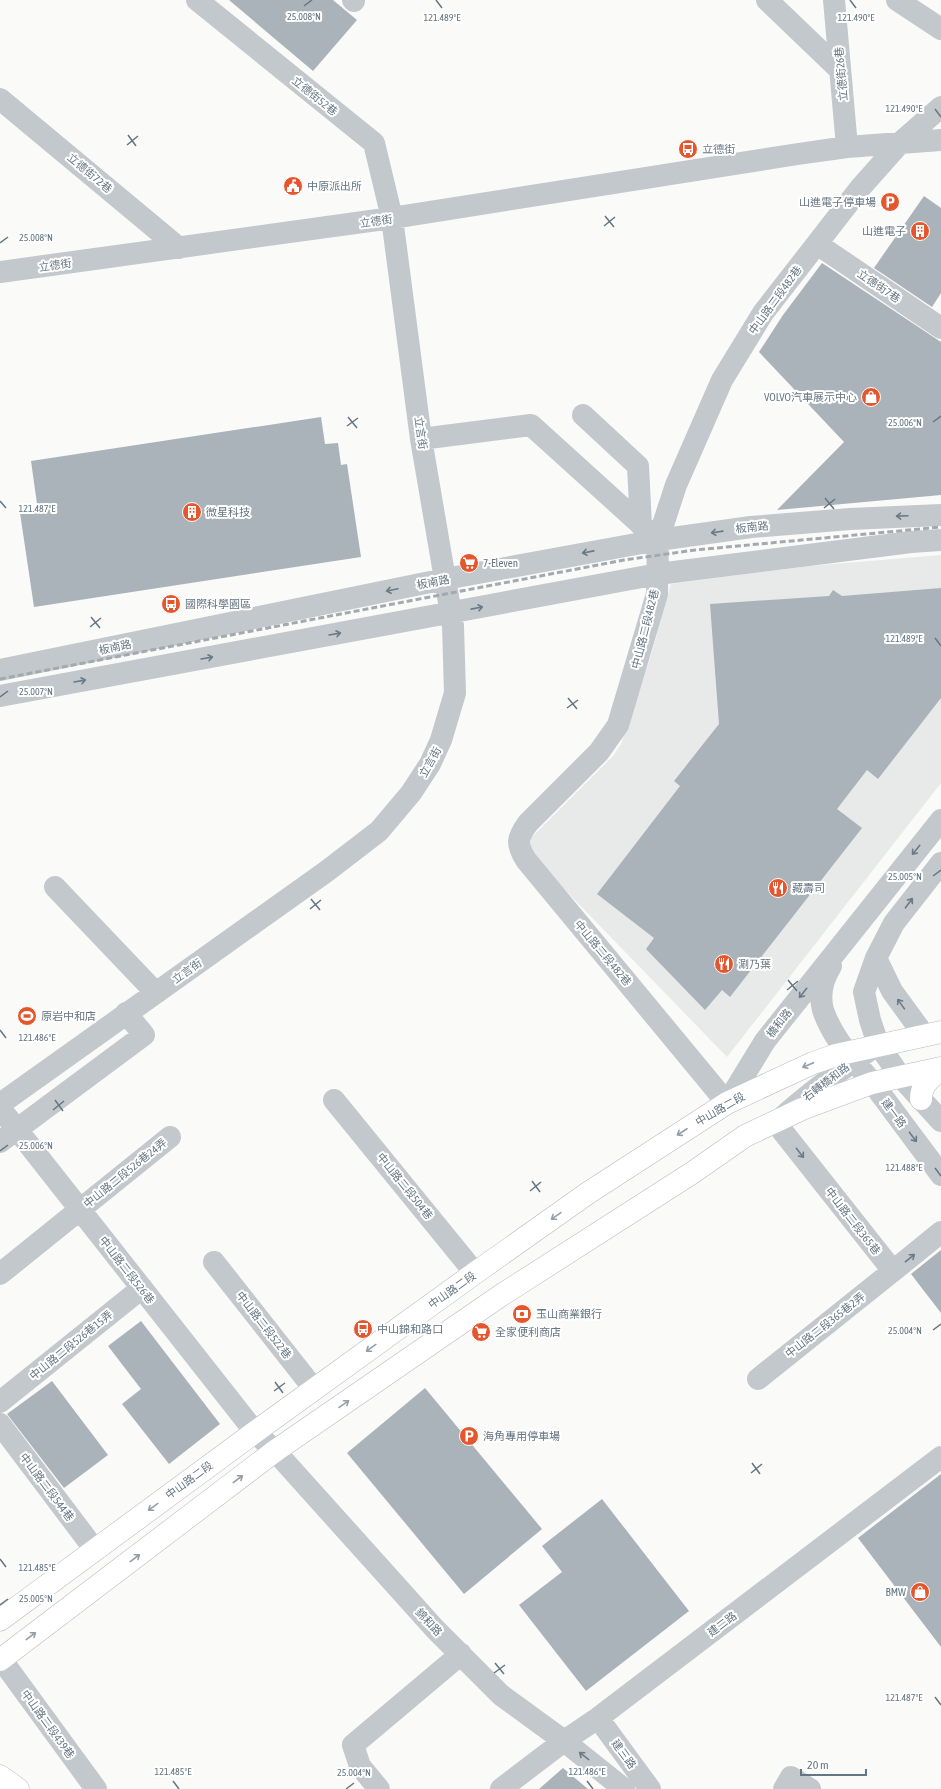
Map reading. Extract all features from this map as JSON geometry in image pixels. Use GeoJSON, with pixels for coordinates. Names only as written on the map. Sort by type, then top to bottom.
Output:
{"type":"FeatureCollection","features":[{"type":"Feature","properties":{"kind":"main road","name":"中山路二段"},"geometry":{"type":"LineString","coordinates":[[0,1620],[255,1432],[475,1273],[588,1193],[727,1103],[813,1062],[849,1057],[878,1044],[932,1034]]}},
{"type":"Feature","properties":{"kind":"main road"},"geometry":{"type":"LineString","coordinates":[[0,1659],[275,1451],[500,1296],[692,1173],[745,1136],[776,1123],[802,1109],[872,1083],[900,1076],[941,1070]]}},
{"type":"Feature","properties":{"kind":"main road"},"geometry":{"type":"LineString","coordinates":[[921,1099],[923,1086],[930,1078],[941,1070]]}},
{"type":"Feature","properties":{"kind":"main road"},"geometry":{"type":"LineString","coordinates":[[0,1776],[18,1789]]}},
{"type":"Feature","properties":{"kind":"street","name":"立德街52巷"},"geometry":{"type":"LineString","coordinates":[[197,0],[374,143],[392,218]]}},
{"type":"Feature","properties":{"kind":"street"},"geometry":{"type":"LineString","coordinates":[[767,0],[840,70]]}},
{"type":"Feature","properties":{"kind":"street","name":"立德街26巷"},"geometry":{"type":"LineString","coordinates":[[834,0],[848,147]]}},
{"type":"Feature","properties":{"kind":"street"},"geometry":{"type":"LineString","coordinates":[[897,0],[941,29]]}},
{"type":"Feature","properties":{"kind":"street","name":"立德街72巷"},"geometry":{"type":"LineString","coordinates":[[0,98],[179,248]]}},
{"type":"Feature","properties":{"kind":"street","name":"中山路二段482巷"},"geometry":{"type":"LineString","coordinates":[[727,1103],[526,860],[520,851],[518,843],[520,833],[528,823],[599,752],[618,725],[656,594],[658,574],[658,540],[676,485],[722,380],[763,313],[861,187],[902,142],[941,107]]}},
{"type":"Feature","properties":{"kind":"street","name":"立德街"},"geometry":{"type":"LineString","coordinates":[[0,272],[392,218],[848,147],[941,140]]}},
{"type":"Feature","properties":{"kind":"street","name":"立言街"},"geometry":{"type":"LineString","coordinates":[[0,1104],[327,871],[379,830],[411,793],[430,764],[441,740],[455,692],[455,643],[421,439],[392,218]]}},
{"type":"Feature","properties":{"kind":"street","name":"立德街7巷"},"geometry":{"type":"LineString","coordinates":[[817,244],[941,328]]}},
{"type":"Feature","properties":{"kind":"street"},"geometry":{"type":"LineString","coordinates":[[583,415],[638,466],[641,524]]}},
{"type":"Feature","properties":{"kind":"street"},"geometry":{"type":"LineString","coordinates":[[421,439],[531,425],[658,540]]}},
{"type":"Feature","properties":{"kind":"street","name":"板南路"},"geometry":{"type":"LineString","coordinates":[[0,670],[445,579],[658,540],[751,527],[850,518],[941,515]]}},
{"type":"Feature","properties":{"kind":"street"},"geometry":{"type":"LineString","coordinates":[[0,696],[658,574],[912,542],[941,540]]}},
{"type":"Feature","properties":{"kind":"street","name":"橋和路"},"geometry":{"type":"LineString","coordinates":[[727,1103],[765,1041],[941,820]]}},
{"type":"Feature","properties":{"kind":"street"},"geometry":{"type":"LineString","coordinates":[[941,863],[894,923],[876,958],[864,992],[878,1044],[900,1076],[941,1121]]}},
{"type":"Feature","properties":{"kind":"street"},"geometry":{"type":"LineString","coordinates":[[55,887],[156,993]]}},
{"type":"Feature","properties":{"kind":"street","name":"橋和路"},"geometry":{"type":"LineString","coordinates":[[849,1057],[823,1010],[821,996],[828,971],[853,929]]}},
{"type":"Feature","properties":{"kind":"street"},"geometry":{"type":"LineString","coordinates":[[876,958],[892,991],[932,1034]]}},
{"type":"Feature","properties":{"kind":"street"},"geometry":{"type":"LineString","coordinates":[[8,1135],[144,1035],[126,1013]]}},
{"type":"Feature","properties":{"kind":"street","name":"建一路"},"geometry":{"type":"LineString","coordinates":[[849,1057],[872,1083],[941,1175]]}},
{"type":"Feature","properties":{"kind":"street","name":"右轉橋和路"},"geometry":{"type":"LineString","coordinates":[[776,1123],[849,1057]]}},
{"type":"Feature","properties":{"kind":"street","name":"中山路二段504巷"},"geometry":{"type":"LineString","coordinates":[[334,1100],[475,1273]]}},
{"type":"Feature","properties":{"kind":"street","name":"中山路二段526巷"},"geometry":{"type":"LineString","coordinates":[[0,1108],[8,1135],[79,1209],[255,1432]]}},
{"type":"Feature","properties":{"kind":"street","name":"中山路二段365巷"},"geometry":{"type":"LineString","coordinates":[[776,1123],[893,1271]]}},
{"type":"Feature","properties":{"kind":"street","name":"中山路二段526巷24弄"},"geometry":{"type":"LineString","coordinates":[[0,1274],[170,1137]]}},
{"type":"Feature","properties":{"kind":"street"},"geometry":{"type":"LineString","coordinates":[[893,1271],[941,1232]]}},
{"type":"Feature","properties":{"kind":"street","name":"中山路二段522巷"},"geometry":{"type":"LineString","coordinates":[[214,1262],[314,1389]]}},
{"type":"Feature","properties":{"kind":"street","name":"中山路二段365巷2弄"},"geometry":{"type":"LineString","coordinates":[[758,1379],[893,1271]]}},
{"type":"Feature","properties":{"kind":"street","name":"中山路二段526巷15弄"},"geometry":{"type":"LineString","coordinates":[[0,1402],[142,1288]]}},
{"type":"Feature","properties":{"kind":"street","name":"中山路二段544巷"},"geometry":{"type":"LineString","coordinates":[[0,1424],[95,1550]]}},
{"type":"Feature","properties":{"kind":"street","name":"錦和路"},"geometry":{"type":"LineString","coordinates":[[255,1432],[275,1451],[420,1612],[501,1695],[564,1741],[624,1789]]}},
{"type":"Feature","properties":{"kind":"street","name":"建二路"},"geometry":{"type":"LineString","coordinates":[[501,1789],[564,1741],[598,1718],[941,1457]]}},
{"type":"Feature","properties":{"kind":"street"},"geometry":{"type":"LineString","coordinates":[[378,1789],[360,1766],[353,1744],[460,1654]]}},
{"type":"Feature","properties":{"kind":"street","name":"中山路二段439巷"},"geometry":{"type":"LineString","coordinates":[[0,1659],[96,1789]]}},
{"type":"Feature","properties":{"kind":"street","name":"建三路"},"geometry":{"type":"LineString","coordinates":[[598,1718],[650,1789]]}},
{"type":"Feature","properties":{"kind":"street"},"geometry":{"type":"LineString","coordinates":[[784,1789],[791,1776],[810,1789]]}},
{"type":"Feature","properties":{"kind":"shaded area"},"geometry":{"type":"Polygon","coordinates":[[[941,555],[941,783],[727,1057],[539,863],[530,846],[531,838],[613,756],[621,744],[651,655],[671,584],[809,566],[941,555]]]}},
{"type":"Feature","properties":{"kind":"building"},"geometry":{"type":"Polygon","coordinates":[[[229,0],[333,0],[357,20],[313,71],[229,0]]]}},
{"type":"Feature","properties":{"kind":"building","name":"山進電子"},"geometry":{"type":"Polygon","coordinates":[[[924,196],[941,208],[941,293],[932,307],[874,268],[924,196]]]}},
{"type":"Feature","properties":{"kind":"building","name":"VOLVO汽車展示中心"},"geometry":{"type":"Polygon","coordinates":[[[822,263],[941,342],[941,495],[777,510],[844,442],[759,352],[783,315],[822,263]]]}},
{"type":"Feature","properties":{"kind":"building","name":"微星科技"},"geometry":{"type":"Polygon","coordinates":[[[321,417],[325,444],[338,443],[341,465],[347,464],[361,557],[34,607],[20,513],[38,511],[31,461],[321,417]]]}},
{"type":"Feature","properties":{"kind":"building"},"geometry":{"type":"Polygon","coordinates":[[[941,588],[941,698],[878,779],[867,770],[837,809],[862,828],[730,997],[722,990],[705,1010],[646,949],[654,938],[597,894],[680,786],[674,781],[719,724],[710,604],[829,596],[833,590],[842,596],[941,588]]]}},
{"type":"Feature","properties":{"kind":"building"},"geometry":{"type":"Polygon","coordinates":[[[941,1250],[941,1313],[911,1274],[941,1250]]]}},
{"type":"Feature","properties":{"kind":"building"},"geometry":{"type":"Polygon","coordinates":[[[141,1321],[220,1424],[169,1464],[122,1404],[141,1389],[108,1346],[141,1321]]]}},
{"type":"Feature","properties":{"kind":"building"},"geometry":{"type":"Polygon","coordinates":[[[52,1381],[108,1455],[64,1488],[7,1414],[52,1381]]]}},
{"type":"Feature","properties":{"kind":"building"},"geometry":{"type":"Polygon","coordinates":[[[425,1388],[542,1529],[464,1594],[347,1453],[425,1388]]]}},
{"type":"Feature","properties":{"kind":"building","name":"BMW"},"geometry":{"type":"Polygon","coordinates":[[[941,1474],[941,1647],[858,1538],[941,1474]]]}},
{"type":"Feature","properties":{"kind":"building"},"geometry":{"type":"Polygon","coordinates":[[[602,1499],[689,1611],[586,1691],[519,1605],[562,1572],[542,1546],[602,1499]]]}},
{"type":"Feature","properties":{"kind":"building"},"geometry":{"type":"Polygon","coordinates":[[[563,1768],[588,1789],[539,1789],[563,1768]]]}},
{"type":"Feature","properties":{"kind":"railway"},"geometry":{"type":"LineString","coordinates":[[0,679],[624,560],[695,550],[941,527]]}},
{"type":"Feature","properties":{"kind":"place","name":"立德街"},"geometry":{"type":"Point","coordinates":[688,149]}},
{"type":"Feature","properties":{"kind":"place","name":"中原派出所"},"geometry":{"type":"Point","coordinates":[293,186]}},
{"type":"Feature","properties":{"kind":"place","name":"山進電子停車場"},"geometry":{"type":"Point","coordinates":[890,202]}},
{"type":"Feature","properties":{"kind":"place","name":"山進電子"},"geometry":{"type":"Point","coordinates":[920,231]}},
{"type":"Feature","properties":{"kind":"place","name":"VOLVO汽車展示中心"},"geometry":{"type":"Point","coordinates":[871,397]}},
{"type":"Feature","properties":{"kind":"place","name":"微星科技"},"geometry":{"type":"Point","coordinates":[192,512]}},
{"type":"Feature","properties":{"kind":"place","name":"7-Eleven"},"geometry":{"type":"Point","coordinates":[469,563]}},
{"type":"Feature","properties":{"kind":"place","name":"國際科學園區"},"geometry":{"type":"Point","coordinates":[171,604]}},
{"type":"Feature","properties":{"kind":"place","name":"藏壽司"},"geometry":{"type":"Point","coordinates":[778,888]}},
{"type":"Feature","properties":{"kind":"place","name":"涮乃葉"},"geometry":{"type":"Point","coordinates":[724,964]}},
{"type":"Feature","properties":{"kind":"place","name":"原岩中和店"},"geometry":{"type":"Point","coordinates":[27,1016]}},
{"type":"Feature","properties":{"kind":"place","name":"玉山商業銀行"},"geometry":{"type":"Point","coordinates":[522,1314]}},
{"type":"Feature","properties":{"kind":"place","name":"中山錦和路口"},"geometry":{"type":"Point","coordinates":[363,1329]}},
{"type":"Feature","properties":{"kind":"place","name":"全家便利商店"},"geometry":{"type":"Point","coordinates":[481,1332]}},
{"type":"Feature","properties":{"kind":"place","name":"海角專用停車場"},"geometry":{"type":"Point","coordinates":[469,1436]}},
{"type":"Feature","properties":{"kind":"place","name":"BMW"},"geometry":{"type":"Point","coordinates":[920,1592]}}]}
